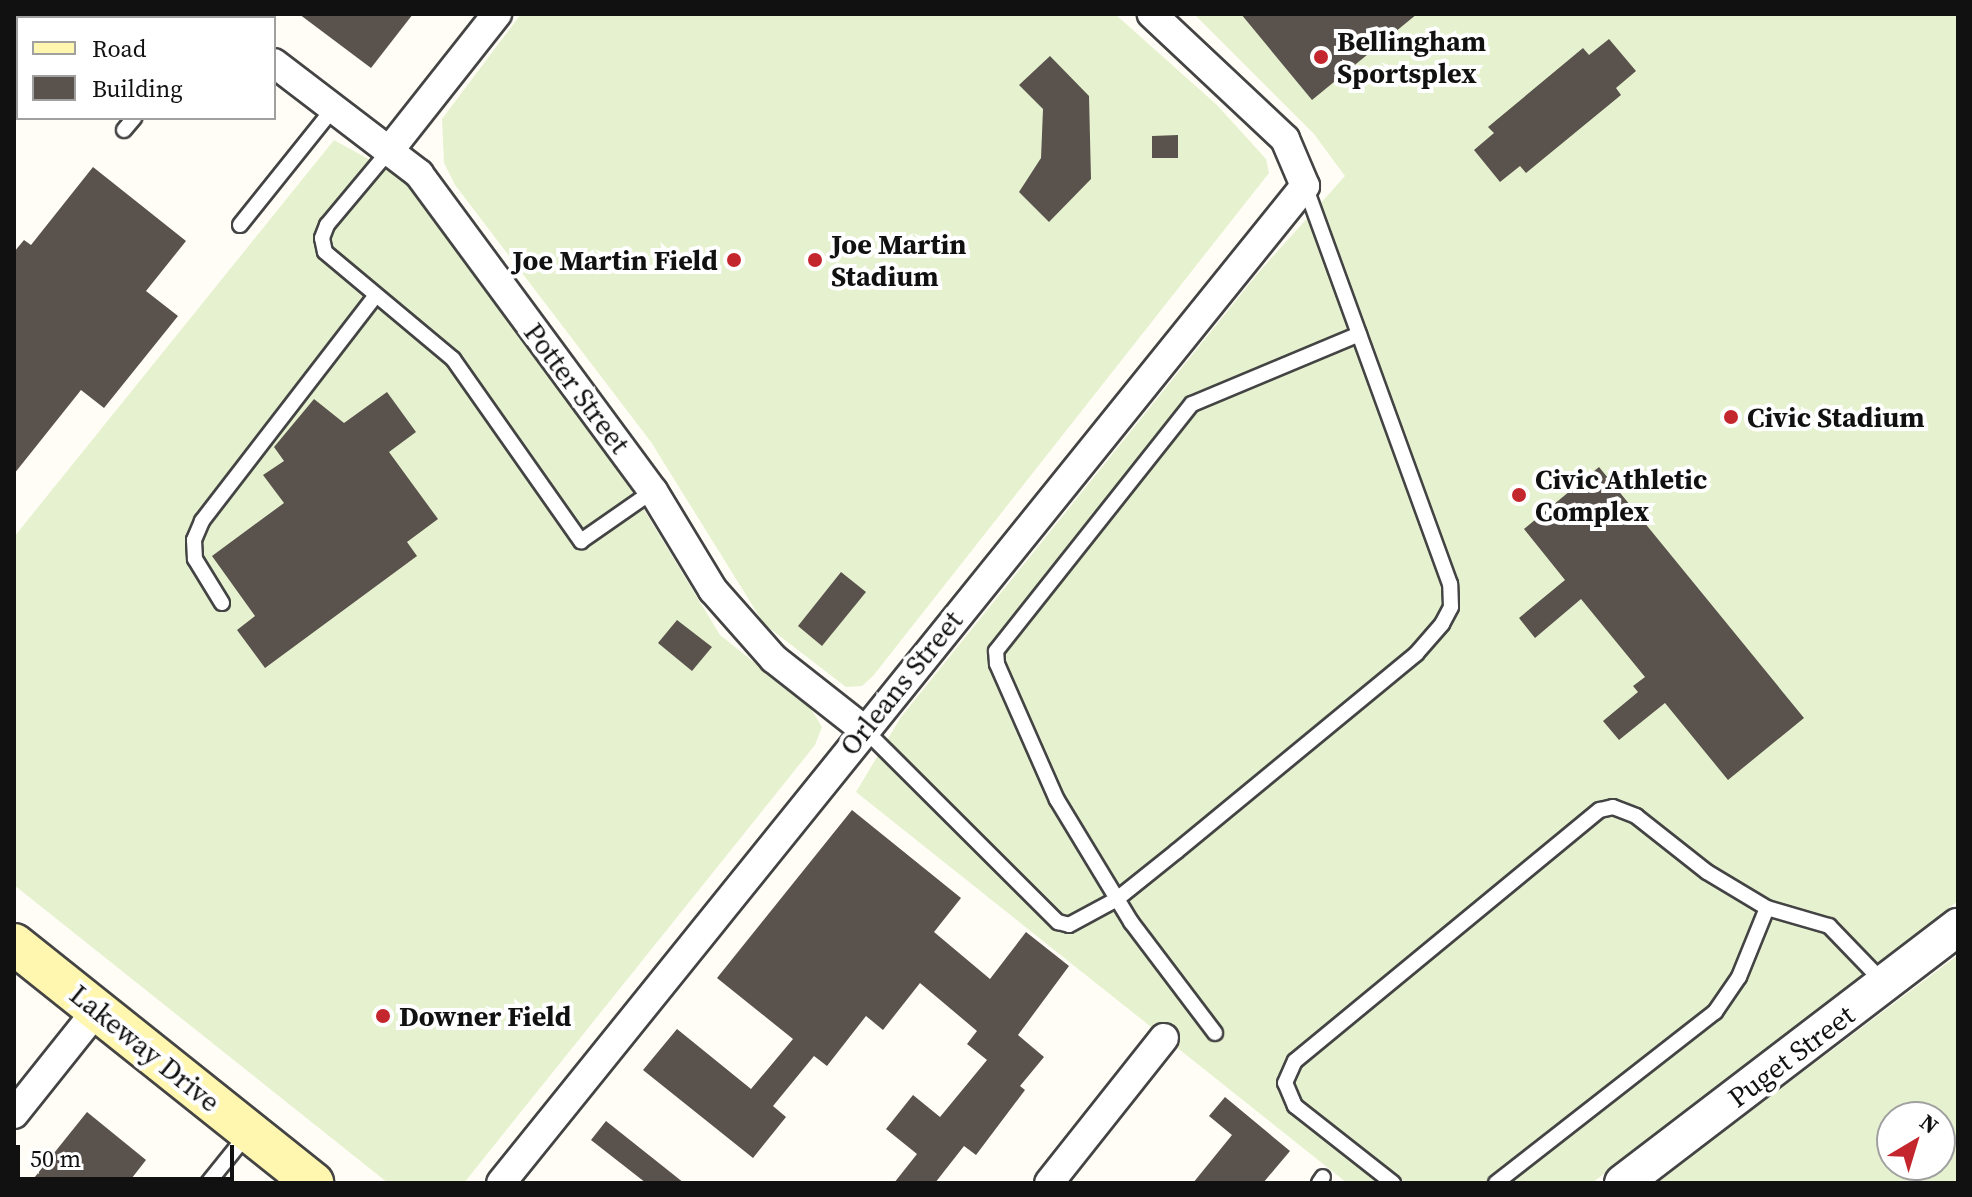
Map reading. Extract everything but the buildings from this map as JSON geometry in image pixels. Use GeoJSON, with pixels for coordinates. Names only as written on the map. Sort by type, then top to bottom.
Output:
{"type":"FeatureCollection","features":[{"type":"Feature","properties":{"kind":"main road","name":"Lakeway Drive"},"geometry":{"type":"LineString","coordinates":[[14,944],[313,1183]]}},
{"type":"Feature","properties":{"kind":"street"},"geometry":{"type":"LineString","coordinates":[[388,152],[497,14]]}},
{"type":"Feature","properties":{"kind":"street"},"geometry":{"type":"LineString","coordinates":[[1152,14],[1285,139],[1305,186]]}},
{"type":"Feature","properties":{"kind":"street","name":"Potter Street"},"geometry":{"type":"LineString","coordinates":[[276,65],[419,174],[653,491],[723,602],[774,659],[863,729]]}},
{"type":"Feature","properties":{"kind":"street","name":"Orleans Street"},"geometry":{"type":"LineString","coordinates":[[501,1183],[863,729],[1305,186]]}},
{"type":"Feature","properties":{"kind":"street","name":"Puget Street"},"geometry":{"type":"LineString","coordinates":[[1623,1183],[1958,927]]}},
{"type":"Feature","properties":{"kind":"street"},"geometry":{"type":"LineString","coordinates":[[14,1114],[97,1010]]}},
{"type":"Feature","properties":{"kind":"street"},"geometry":{"type":"LineString","coordinates":[[1049,1183],[1164,1038]]}},
{"type":"Feature","properties":{"kind":"lane"},"geometry":{"type":"LineString","coordinates":[[240,225],[333,109]]}},
{"type":"Feature","properties":{"kind":"lane"},"geometry":{"type":"LineString","coordinates":[[388,152],[322,238],[334,263],[453,359],[581,541],[653,491]]}},
{"type":"Feature","properties":{"kind":"lane"},"geometry":{"type":"LineString","coordinates":[[863,729],[1058,922],[1080,922],[1117,899],[1416,654],[1451,607],[1450,584],[1305,186]]}},
{"type":"Feature","properties":{"kind":"lane"},"geometry":{"type":"LineString","coordinates":[[222,603],[195,559],[194,540],[202,521],[375,296]]}},
{"type":"Feature","properties":{"kind":"lane"},"geometry":{"type":"LineString","coordinates":[[1215,1033],[1117,899],[1057,800],[997,664],[996,651],[1192,404],[1359,334]]}},
{"type":"Feature","properties":{"kind":"lane"},"geometry":{"type":"LineString","coordinates":[[1393,1183],[1295,1106],[1285,1083],[1295,1061],[1600,810],[1613,807],[1636,816],[1707,872],[1767,908],[1829,926],[1885,985]]}},
{"type":"Feature","properties":{"kind":"lane"},"geometry":{"type":"LineString","coordinates":[[1496,1183],[1715,1012],[1739,977],[1767,908]]}},
{"type":"Feature","properties":{"kind":"lane"},"geometry":{"type":"LineString","coordinates":[[208,1183],[249,1132]]}},
{"type":"Feature","properties":{"kind":"green space","name":"Joe Martin Stadium"},"geometry":{"type":"Polygon","coordinates":[[[521,14],[1115,14],[1217,105],[1266,159],[1269,173],[873,676],[862,686],[846,687],[764,624],[651,442],[455,185],[444,163],[442,119],[521,14]]]}},
{"type":"Feature","properties":{"kind":"green space","name":"Civic Athletic Complex"},"geometry":{"type":"Polygon","coordinates":[[[1194,14],[1958,14],[1958,901],[1592,1183],[1347,1183],[856,792],[901,717],[1258,273],[1345,176],[1314,134],[1194,14]]]}},
{"type":"Feature","properties":{"kind":"green space"},"geometry":{"type":"Polygon","coordinates":[[[334,140],[403,178],[629,485],[720,635],[810,707],[822,727],[815,745],[464,1183],[388,1183],[14,885],[14,537],[334,140]]]}},
{"type":"Feature","properties":{"kind":"green space"},"geometry":{"type":"Polygon","coordinates":[[[1958,955],[1958,1183],[1657,1183],[1958,955]]]}},
{"type":"Feature","properties":{"kind":"place","name":"Bellingham Sportsplex"},"geometry":{"type":"Point","coordinates":[1321,57]}},
{"type":"Feature","properties":{"kind":"place","name":"Joe Martin Field"},"geometry":{"type":"Point","coordinates":[734,260]}},
{"type":"Feature","properties":{"kind":"place","name":"Joe Martin Stadium"},"geometry":{"type":"Point","coordinates":[815,260]}},
{"type":"Feature","properties":{"kind":"place","name":"Civic Stadium"},"geometry":{"type":"Point","coordinates":[1731,417]}},
{"type":"Feature","properties":{"kind":"place","name":"Civic Athletic Complex"},"geometry":{"type":"Point","coordinates":[1519,495]}},
{"type":"Feature","properties":{"kind":"place","name":"Downer Field"},"geometry":{"type":"Point","coordinates":[383,1016]}}]}
